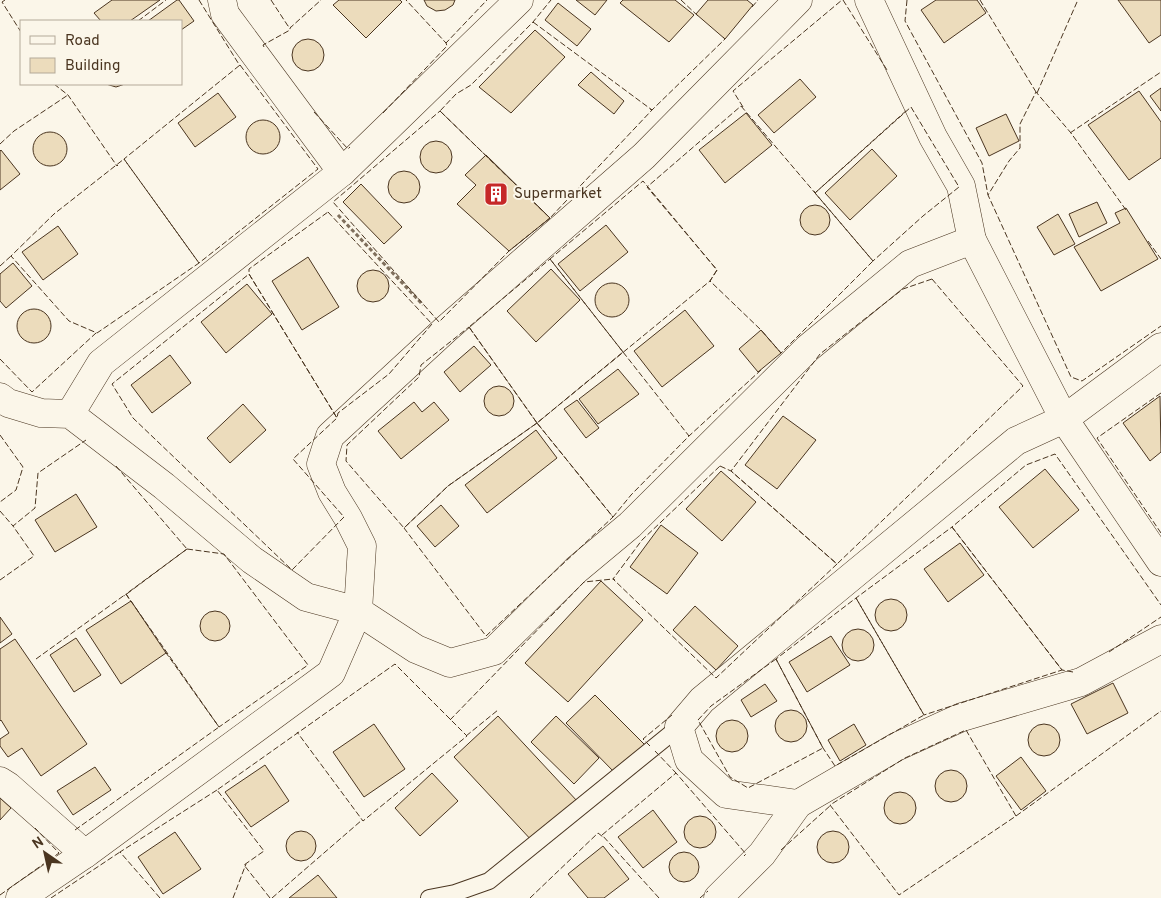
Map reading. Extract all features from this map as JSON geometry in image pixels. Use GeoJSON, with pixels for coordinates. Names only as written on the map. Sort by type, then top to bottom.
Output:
{"type":"FeatureCollection","features":[{"type":"Feature","properties":{"kind":"street"},"geometry":{"type":"LineString","coordinates":[[222,0],[225,14],[342,172]]}},
{"type":"Feature","properties":{"kind":"street"},"geometry":{"type":"LineString","coordinates":[[70,414],[101,363],[342,172],[519,0]]}},
{"type":"Feature","properties":{"kind":"street"},"geometry":{"type":"LineString","coordinates":[[20,898],[85,854],[331,673],[358,611],[362,546],[332,492],[321,464],[330,436],[446,329],[644,156],[798,0]]}},
{"type":"Feature","properties":{"kind":"street"},"geometry":{"type":"LineString","coordinates":[[869,0],[933,137],[961,186],[972,240],[1064,420],[1161,562]]}},
{"type":"Feature","properties":{"kind":"street"},"geometry":{"type":"LineString","coordinates":[[0,397],[8,404],[41,414],[70,414],[164,486],[260,566],[306,597],[358,611],[416,649],[450,663],[494,651],[576,570],[630,526],[808,348],[910,264],[972,240]]}},
{"type":"Feature","properties":{"kind":"street"},"geometry":{"type":"LineString","coordinates":[[798,804],[726,794],[689,760],[679,727],[702,700],[1016,441],[1064,420],[1161,347]]}},
{"type":"Feature","properties":{"kind":"street"},"geometry":{"type":"LineString","coordinates":[[718,898],[762,854],[798,804],[904,743],[962,717],[1081,682],[1161,639]]}},
{"type":"Feature","properties":{"kind":"street"},"geometry":{"type":"LineString","coordinates":[[0,780],[85,854]]}},
{"type":"Feature","properties":{"kind":"lane"},"geometry":{"type":"LineString","coordinates":[[428,898],[489,881],[679,727]]}},
{"type":"Feature","properties":{"kind":"path"},"geometry":{"type":"LineString","coordinates":[[316,192],[446,329]]}},
{"type":"Feature","properties":{"kind":"building"},"geometry":{"type":"Polygon","coordinates":[[[112,0],[160,0],[131,20],[100,20],[94,13],[112,0]]]}},
{"type":"Feature","properties":{"kind":"building"},"geometry":{"type":"Polygon","coordinates":[[[179,0],[194,21],[182,29],[182,20],[149,20],[179,0]]]}},
{"type":"Feature","properties":{"kind":"building"},"geometry":{"type":"Polygon","coordinates":[[[339,0],[400,0],[402,2],[366,38],[333,5],[339,0]]]}},
{"type":"Feature","properties":{"kind":"building"},"geometry":{"type":"Polygon","coordinates":[[[424,0],[455,0],[453,5],[445,10],[436,11],[427,6],[424,0]]]}},
{"type":"Feature","properties":{"kind":"building"},"geometry":{"type":"Polygon","coordinates":[[[576,0],[607,0],[595,15],[576,0]]]}},
{"type":"Feature","properties":{"kind":"building"},"geometry":{"type":"Polygon","coordinates":[[[623,0],[675,0],[694,15],[669,42],[620,3],[623,0]]]}},
{"type":"Feature","properties":{"kind":"building"},"geometry":{"type":"Polygon","coordinates":[[[708,0],[747,0],[753,5],[725,39],[696,14],[708,0]]]}},
{"type":"Feature","properties":{"kind":"building"},"geometry":{"type":"Polygon","coordinates":[[[936,0],[977,0],[986,13],[944,43],[921,10],[936,0]]]}},
{"type":"Feature","properties":{"kind":"building"},"geometry":{"type":"Polygon","coordinates":[[[1118,0],[1161,0],[1161,35],[1149,43],[1118,0]]]}},
{"type":"Feature","properties":{"kind":"building"},"geometry":{"type":"Polygon","coordinates":[[[558,3],[591,29],[577,46],[545,20],[558,3]]]}},
{"type":"Feature","properties":{"kind":"building"},"geometry":{"type":"Polygon","coordinates":[[[535,30],[565,57],[511,113],[479,87],[535,30]]]}},
{"type":"Feature","properties":{"kind":"building"},"geometry":{"type":"Polygon","coordinates":[[[308,39],[319,44],[324,55],[319,66],[308,71],[297,66],[292,55],[297,44],[308,39]]]}},
{"type":"Feature","properties":{"kind":"building"},"geometry":{"type":"Polygon","coordinates":[[[591,72],[624,101],[614,114],[578,85],[591,72]]]}},
{"type":"Feature","properties":{"kind":"building"},"geometry":{"type":"Polygon","coordinates":[[[800,79],[816,97],[774,133],[758,115],[800,79]]]}},
{"type":"Feature","properties":{"kind":"building"},"geometry":{"type":"Polygon","coordinates":[[[1161,88],[1161,111],[1150,96],[1161,88]]]}},
{"type":"Feature","properties":{"kind":"building"},"geometry":{"type":"Polygon","coordinates":[[[1139,91],[1161,122],[1161,158],[1129,180],[1088,125],[1139,91]]]}},
{"type":"Feature","properties":{"kind":"building"},"geometry":{"type":"Polygon","coordinates":[[[218,93],[236,117],[195,147],[178,123],[218,93]]]}},
{"type":"Feature","properties":{"kind":"building"},"geometry":{"type":"Polygon","coordinates":[[[746,113],[772,145],[725,183],[699,150],[746,113]]]}},
{"type":"Feature","properties":{"kind":"building"},"geometry":{"type":"Polygon","coordinates":[[[1006,114],[1019,141],[989,156],[976,128],[1006,114]]]}},
{"type":"Feature","properties":{"kind":"building"},"geometry":{"type":"Polygon","coordinates":[[[263,120],[275,125],[280,137],[275,149],[263,154],[251,149],[246,137],[251,125],[263,120]]]}},
{"type":"Feature","properties":{"kind":"building"},"geometry":{"type":"Polygon","coordinates":[[[50,132],[62,137],[67,149],[62,161],[50,166],[38,161],[33,149],[38,137],[50,132]]]}},
{"type":"Feature","properties":{"kind":"building"},"geometry":{"type":"Polygon","coordinates":[[[436,141],[447,146],[452,157],[447,168],[436,173],[425,168],[420,157],[425,146],[436,141]]]}},
{"type":"Feature","properties":{"kind":"building"},"geometry":{"type":"Polygon","coordinates":[[[872,149],[897,176],[850,220],[825,193],[872,149]]]}},
{"type":"Feature","properties":{"kind":"building"},"geometry":{"type":"Polygon","coordinates":[[[0,151],[20,174],[0,190],[0,151]]]}},
{"type":"Feature","properties":{"kind":"building","name":"Supermarket"},"geometry":{"type":"Polygon","coordinates":[[[486,155],[550,218],[509,251],[457,204],[476,185],[465,175],[486,155]]]}},
{"type":"Feature","properties":{"kind":"building"},"geometry":{"type":"Polygon","coordinates":[[[404,171],[415,176],[420,187],[415,198],[404,203],[393,198],[388,187],[393,176],[404,171]]]}},
{"type":"Feature","properties":{"kind":"building"},"geometry":{"type":"Polygon","coordinates":[[[361,184],[402,227],[384,244],[343,202],[361,184]]]}},
{"type":"Feature","properties":{"kind":"building"},"geometry":{"type":"Polygon","coordinates":[[[1097,202],[1107,223],[1079,237],[1069,214],[1097,202]]]}},
{"type":"Feature","properties":{"kind":"building"},"geometry":{"type":"Polygon","coordinates":[[[815,205],[826,209],[830,220],[826,231],[815,235],[804,231],[800,220],[804,209],[815,205]]]}},
{"type":"Feature","properties":{"kind":"building"},"geometry":{"type":"Polygon","coordinates":[[[1126,208],[1158,259],[1101,291],[1074,247],[1120,223],[1115,213],[1126,208]]]}},
{"type":"Feature","properties":{"kind":"building"},"geometry":{"type":"Polygon","coordinates":[[[1058,214],[1075,244],[1054,255],[1037,227],[1058,214]]]}},
{"type":"Feature","properties":{"kind":"building"},"geometry":{"type":"Polygon","coordinates":[[[606,225],[628,252],[580,291],[558,264],[606,225]]]}},
{"type":"Feature","properties":{"kind":"building"},"geometry":{"type":"Polygon","coordinates":[[[58,226],[78,254],[43,280],[22,252],[58,226]]]}},
{"type":"Feature","properties":{"kind":"building"},"geometry":{"type":"Polygon","coordinates":[[[308,257],[339,307],[302,330],[272,281],[308,257]]]}},
{"type":"Feature","properties":{"kind":"building"},"geometry":{"type":"Polygon","coordinates":[[[13,263],[32,286],[6,308],[0,301],[0,274],[13,263]]]}},
{"type":"Feature","properties":{"kind":"building"},"geometry":{"type":"Polygon","coordinates":[[[551,269],[580,300],[536,342],[507,311],[551,269]]]}},
{"type":"Feature","properties":{"kind":"building"},"geometry":{"type":"Polygon","coordinates":[[[373,270],[384,275],[389,286],[384,297],[373,302],[362,297],[357,286],[362,275],[373,270]]]}},
{"type":"Feature","properties":{"kind":"building"},"geometry":{"type":"Polygon","coordinates":[[[612,283],[624,288],[629,300],[624,312],[612,317],[600,312],[595,300],[600,288],[612,283]]]}},
{"type":"Feature","properties":{"kind":"building"},"geometry":{"type":"Polygon","coordinates":[[[247,284],[272,314],[226,353],[201,322],[247,284]]]}},
{"type":"Feature","properties":{"kind":"building"},"geometry":{"type":"Polygon","coordinates":[[[34,309],[46,314],[51,326],[46,338],[34,343],[22,338],[17,326],[22,314],[34,309]]]}},
{"type":"Feature","properties":{"kind":"building"},"geometry":{"type":"Polygon","coordinates":[[[685,310],[714,346],[662,387],[634,351],[685,310]]]}},
{"type":"Feature","properties":{"kind":"building"},"geometry":{"type":"Polygon","coordinates":[[[761,330],[781,353],[758,372],[739,349],[761,330]]]}},
{"type":"Feature","properties":{"kind":"building"},"geometry":{"type":"Polygon","coordinates":[[[474,346],[491,365],[460,392],[444,372],[474,346]]]}},
{"type":"Feature","properties":{"kind":"building"},"geometry":{"type":"Polygon","coordinates":[[[170,355],[191,383],[152,413],[131,385],[170,355]]]}},
{"type":"Feature","properties":{"kind":"building"},"geometry":{"type":"Polygon","coordinates":[[[618,369],[639,394],[598,424],[579,399],[618,369]]]}},
{"type":"Feature","properties":{"kind":"building"},"geometry":{"type":"Polygon","coordinates":[[[499,386],[510,390],[514,401],[510,412],[499,416],[488,412],[484,401],[488,390],[499,386]]]}},
{"type":"Feature","properties":{"kind":"building"},"geometry":{"type":"Polygon","coordinates":[[[1160,396],[1161,452],[1150,461],[1123,423],[1160,396]]]}},
{"type":"Feature","properties":{"kind":"building"},"geometry":{"type":"Polygon","coordinates":[[[577,400],[599,428],[586,438],[564,409],[577,400]]]}},
{"type":"Feature","properties":{"kind":"building"},"geometry":{"type":"Polygon","coordinates":[[[414,402],[422,412],[434,402],[449,420],[401,459],[378,431],[414,402]]]}},
{"type":"Feature","properties":{"kind":"building"},"geometry":{"type":"Polygon","coordinates":[[[243,404],[266,430],[230,463],[207,438],[243,404]]]}},
{"type":"Feature","properties":{"kind":"building"},"geometry":{"type":"Polygon","coordinates":[[[783,416],[816,440],[777,489],[745,465],[783,416]]]}},
{"type":"Feature","properties":{"kind":"building"},"geometry":{"type":"Polygon","coordinates":[[[536,430],[557,458],[487,513],[465,485],[536,430]]]}},
{"type":"Feature","properties":{"kind":"building"},"geometry":{"type":"Polygon","coordinates":[[[1045,469],[1079,510],[1033,548],[999,507],[1045,469]]]}},
{"type":"Feature","properties":{"kind":"building"},"geometry":{"type":"Polygon","coordinates":[[[721,471],[756,502],[722,541],[686,509],[721,471]]]}},
{"type":"Feature","properties":{"kind":"building"},"geometry":{"type":"Polygon","coordinates":[[[76,494],[97,527],[55,552],[35,520],[76,494]]]}},
{"type":"Feature","properties":{"kind":"building"},"geometry":{"type":"Polygon","coordinates":[[[441,505],[459,526],[435,547],[417,526],[441,505]]]}},
{"type":"Feature","properties":{"kind":"building"},"geometry":{"type":"Polygon","coordinates":[[[661,525],[698,553],[667,594],[630,567],[661,525]]]}},
{"type":"Feature","properties":{"kind":"building"},"geometry":{"type":"Polygon","coordinates":[[[960,543],[984,575],[948,602],[924,569],[960,543]]]}},
{"type":"Feature","properties":{"kind":"building"},"geometry":{"type":"Polygon","coordinates":[[[601,581],[643,620],[568,702],[525,663],[601,581]]]}},
{"type":"Feature","properties":{"kind":"building"},"geometry":{"type":"Polygon","coordinates":[[[891,599],[902,604],[907,615],[902,626],[891,631],[880,626],[875,615],[880,604],[891,599]]]}},
{"type":"Feature","properties":{"kind":"building"},"geometry":{"type":"Polygon","coordinates":[[[131,601],[166,653],[121,684],[86,630],[131,601]]]}},
{"type":"Feature","properties":{"kind":"building"},"geometry":{"type":"Polygon","coordinates":[[[695,606],[738,646],[716,670],[673,630],[695,606]]]}},
{"type":"Feature","properties":{"kind":"building"},"geometry":{"type":"Polygon","coordinates":[[[215,611],[226,615],[230,626],[226,637],[215,641],[204,637],[200,626],[204,615],[215,611]]]}},
{"type":"Feature","properties":{"kind":"building"},"geometry":{"type":"Polygon","coordinates":[[[0,617],[12,634],[0,643],[0,617]]]}},
{"type":"Feature","properties":{"kind":"building"},"geometry":{"type":"Polygon","coordinates":[[[858,629],[869,634],[874,645],[869,656],[858,661],[847,656],[842,645],[847,634],[858,629]]]}},
{"type":"Feature","properties":{"kind":"building"},"geometry":{"type":"Polygon","coordinates":[[[831,636],[850,665],[807,692],[789,662],[831,636]]]}},
{"type":"Feature","properties":{"kind":"building"},"geometry":{"type":"Polygon","coordinates":[[[76,638],[101,675],[74,692],[50,655],[76,638]]]}},
{"type":"Feature","properties":{"kind":"building"},"geometry":{"type":"Polygon","coordinates":[[[15,639],[87,744],[41,776],[22,748],[8,757],[0,746],[0,739],[9,733],[0,721],[0,649],[15,639]]]}},
{"type":"Feature","properties":{"kind":"building"},"geometry":{"type":"Polygon","coordinates":[[[1113,683],[1128,713],[1087,734],[1071,704],[1113,683]]]}},
{"type":"Feature","properties":{"kind":"building"},"geometry":{"type":"Polygon","coordinates":[[[765,684],[777,701],[751,717],[741,700],[765,684]]]}},
{"type":"Feature","properties":{"kind":"building"},"geometry":{"type":"Polygon","coordinates":[[[595,695],[645,745],[616,774],[566,723],[595,695]]]}},
{"type":"Feature","properties":{"kind":"building"},"geometry":{"type":"Polygon","coordinates":[[[791,710],[802,715],[807,726],[802,737],[791,742],[780,737],[775,726],[780,715],[791,710]]]}},
{"type":"Feature","properties":{"kind":"building"},"geometry":{"type":"Polygon","coordinates":[[[498,716],[578,802],[534,843],[454,757],[498,716]]]}},
{"type":"Feature","properties":{"kind":"building"},"geometry":{"type":"Polygon","coordinates":[[[556,716],[599,758],[574,784],[531,742],[556,716]]]}},
{"type":"Feature","properties":{"kind":"building"},"geometry":{"type":"Polygon","coordinates":[[[732,720],[743,725],[748,736],[743,747],[732,752],[721,747],[716,736],[721,725],[732,720]]]}},
{"type":"Feature","properties":{"kind":"building"},"geometry":{"type":"Polygon","coordinates":[[[374,724],[405,769],[364,797],[333,752],[374,724]]]}},
{"type":"Feature","properties":{"kind":"building"},"geometry":{"type":"Polygon","coordinates":[[[854,724],[866,745],[840,761],[828,740],[854,724]]]}},
{"type":"Feature","properties":{"kind":"building"},"geometry":{"type":"Polygon","coordinates":[[[1044,724],[1055,729],[1060,740],[1055,751],[1044,756],[1033,751],[1028,740],[1033,729],[1044,724]]]}},
{"type":"Feature","properties":{"kind":"building"},"geometry":{"type":"Polygon","coordinates":[[[1021,757],[1046,791],[1021,810],[996,776],[1021,757]]]}},
{"type":"Feature","properties":{"kind":"building"},"geometry":{"type":"Polygon","coordinates":[[[265,765],[289,801],[251,827],[225,792],[265,765]]]}},
{"type":"Feature","properties":{"kind":"building"},"geometry":{"type":"Polygon","coordinates":[[[95,767],[111,790],[73,815],[57,791],[95,767]]]}},
{"type":"Feature","properties":{"kind":"building"},"geometry":{"type":"Polygon","coordinates":[[[951,770],[962,775],[967,786],[962,797],[951,802],[940,797],[935,786],[940,775],[951,770]]]}},
{"type":"Feature","properties":{"kind":"building"},"geometry":{"type":"Polygon","coordinates":[[[432,773],[458,801],[420,836],[395,808],[432,773]]]}},
{"type":"Feature","properties":{"kind":"building"},"geometry":{"type":"Polygon","coordinates":[[[900,792],[911,797],[916,808],[911,819],[900,824],[889,819],[884,808],[889,797],[900,792]]]}},
{"type":"Feature","properties":{"kind":"building"},"geometry":{"type":"Polygon","coordinates":[[[0,798],[11,808],[0,820],[0,798]]]}},
{"type":"Feature","properties":{"kind":"building"},"geometry":{"type":"Polygon","coordinates":[[[653,810],[677,842],[643,868],[618,837],[653,810]]]}},
{"type":"Feature","properties":{"kind":"building"},"geometry":{"type":"Polygon","coordinates":[[[700,816],[711,821],[716,832],[711,843],[700,848],[689,843],[684,832],[689,821],[700,816]]]}},
{"type":"Feature","properties":{"kind":"building"},"geometry":{"type":"Polygon","coordinates":[[[301,831],[312,835],[316,846],[312,857],[301,861],[290,857],[286,846],[290,835],[301,831]]]}},
{"type":"Feature","properties":{"kind":"building"},"geometry":{"type":"Polygon","coordinates":[[[833,831],[844,836],[849,847],[844,858],[833,863],[822,858],[817,847],[822,836],[833,831]]]}},
{"type":"Feature","properties":{"kind":"building"},"geometry":{"type":"Polygon","coordinates":[[[175,832],[201,869],[163,894],[138,857],[175,832]]]}},
{"type":"Feature","properties":{"kind":"building"},"geometry":{"type":"Polygon","coordinates":[[[603,846],[629,879],[604,898],[588,898],[568,874],[603,846]]]}},
{"type":"Feature","properties":{"kind":"building"},"geometry":{"type":"Polygon","coordinates":[[[684,852],[695,856],[699,867],[695,878],[684,882],[673,878],[669,867],[673,856],[684,852]]]}},
{"type":"Feature","properties":{"kind":"building"},"geometry":{"type":"Polygon","coordinates":[[[318,875],[337,898],[289,898],[318,875]]]}},
{"type":"Feature","properties":{"kind":"fence"},"geometry":{"type":"LineString","coordinates":[[5,0],[2,2],[20,30]]}},
{"type":"Feature","properties":{"kind":"fence"},"geometry":{"type":"LineString","coordinates":[[139,20],[166,0]]}},
{"type":"Feature","properties":{"kind":"fence"},"geometry":{"type":"LineString","coordinates":[[199,0],[240,66]]}},
{"type":"Feature","properties":{"kind":"fence"},"geometry":{"type":"LineString","coordinates":[[271,0],[288,26],[291,27]]}},
{"type":"Feature","properties":{"kind":"fence"},"geometry":{"type":"LineString","coordinates":[[264,47],[263,45],[290,30],[321,0]]}},
{"type":"Feature","properties":{"kind":"fence"},"geometry":{"type":"LineString","coordinates":[[383,113],[447,46],[406,0]]}},
{"type":"Feature","properties":{"kind":"fence"},"geometry":{"type":"LineString","coordinates":[[445,42],[487,0]]}},
{"type":"Feature","properties":{"kind":"fence"},"geometry":{"type":"LineString","coordinates":[[534,23],[551,0]]}},
{"type":"Feature","properties":{"kind":"fence"},"geometry":{"type":"LineString","coordinates":[[681,0],[698,16]]}},
{"type":"Feature","properties":{"kind":"fence"},"geometry":{"type":"LineString","coordinates":[[752,7],[758,0]]}},
{"type":"Feature","properties":{"kind":"fence"},"geometry":{"type":"LineString","coordinates":[[743,107],[733,91],[842,0]]}},
{"type":"Feature","properties":{"kind":"fence"},"geometry":{"type":"LineString","coordinates":[[843,0],[887,70]]}},
{"type":"Feature","properties":{"kind":"fence"},"geometry":{"type":"LineString","coordinates":[[907,0],[905,21],[982,163],[988,195]]}},
{"type":"Feature","properties":{"kind":"fence"},"geometry":{"type":"LineString","coordinates":[[980,0],[1036,92],[1035,94]]}},
{"type":"Feature","properties":{"kind":"fence"},"geometry":{"type":"LineString","coordinates":[[1037,93],[1077,2],[1076,0]]}},
{"type":"Feature","properties":{"kind":"fence"},"geometry":{"type":"LineString","coordinates":[[533,22],[652,110],[550,218],[440,111],[456,94],[471,85],[533,22]]}},
{"type":"Feature","properties":{"kind":"fence"},"geometry":{"type":"LineString","coordinates":[[650,109],[652,110],[725,39],[723,37]]}},
{"type":"Feature","properties":{"kind":"fence"},"geometry":{"type":"LineString","coordinates":[[240,65],[318,169],[199,263],[124,159],[240,65]]}},
{"type":"Feature","properties":{"kind":"fence"},"geometry":{"type":"LineString","coordinates":[[1070,133],[1161,72]]}},
{"type":"Feature","properties":{"kind":"fence"},"geometry":{"type":"LineString","coordinates":[[55,85],[68,95],[118,165]]}},
{"type":"Feature","properties":{"kind":"fence"},"geometry":{"type":"LineString","coordinates":[[1126,210],[1071,133],[1036,92],[1020,124],[1020,148],[1009,161],[988,195],[1071,377],[1082,381],[1161,326]]}},
{"type":"Feature","properties":{"kind":"fence"},"geometry":{"type":"LineString","coordinates":[[0,144],[14,131],[68,95]]}},
{"type":"Feature","properties":{"kind":"fence"},"geometry":{"type":"LineString","coordinates":[[741,106],[873,261],[781,353],[761,330],[710,281],[717,270],[647,187],[741,106]]}},
{"type":"Feature","properties":{"kind":"fence"},"geometry":{"type":"LineString","coordinates":[[911,107],[959,187],[873,261],[815,193],[911,107]]}},
{"type":"Feature","properties":{"kind":"fence"},"geometry":{"type":"LineString","coordinates":[[814,191],[815,193],[908,109]]}},
{"type":"Feature","properties":{"kind":"fence"},"geometry":{"type":"LineString","coordinates":[[440,111],[550,218],[509,251],[439,322],[333,202],[440,111]]}},
{"type":"Feature","properties":{"kind":"fence"},"geometry":{"type":"LineString","coordinates":[[314,112],[348,149],[350,147]]}},
{"type":"Feature","properties":{"kind":"fence"},"geometry":{"type":"LineString","coordinates":[[124,159],[199,263],[97,333],[69,321],[11,256],[54,214],[124,159]]}},
{"type":"Feature","properties":{"kind":"fence"},"geometry":{"type":"LineString","coordinates":[[623,352],[550,259],[643,181],[717,270],[710,281],[537,423],[613,517],[631,495],[689,436],[623,352]]}},
{"type":"Feature","properties":{"kind":"fence"},"geometry":{"type":"LineString","coordinates":[[328,212],[432,324],[389,374],[338,413],[337,418],[249,274],[249,269],[328,212]]}},
{"type":"Feature","properties":{"kind":"fence"},"geometry":{"type":"LineString","coordinates":[[1148,241],[1161,259]]}},
{"type":"Feature","properties":{"kind":"fence"},"geometry":{"type":"LineString","coordinates":[[0,266],[11,256]]}},
{"type":"Feature","properties":{"kind":"fence"},"geometry":{"type":"LineString","coordinates":[[550,259],[623,352],[537,423],[469,327],[550,259]]}},
{"type":"Feature","properties":{"kind":"fence"},"geometry":{"type":"LineString","coordinates":[[249,274],[337,418],[293,459],[344,517],[292,570],[133,418],[112,384],[249,274]]}},
{"type":"Feature","properties":{"kind":"fence"},"geometry":{"type":"LineString","coordinates":[[932,279],[1023,386],[837,564],[731,471],[820,354],[903,289],[932,279]]}},
{"type":"Feature","properties":{"kind":"fence"},"geometry":{"type":"LineString","coordinates":[[469,327],[537,423],[448,486],[404,528],[346,461],[347,445],[419,377],[421,365],[469,327]]}},
{"type":"Feature","properties":{"kind":"fence"},"geometry":{"type":"LineString","coordinates":[[0,359],[32,392],[96,333]]}},
{"type":"Feature","properties":{"kind":"fence"},"geometry":{"type":"LineString","coordinates":[[688,435],[761,370]]}},
{"type":"Feature","properties":{"kind":"fence"},"geometry":{"type":"LineString","coordinates":[[1161,393],[1097,438],[1161,533]]}},
{"type":"Feature","properties":{"kind":"fence"},"geometry":{"type":"LineString","coordinates":[[537,423],[613,517],[486,636],[404,528],[448,486],[537,423]]}},
{"type":"Feature","properties":{"kind":"fence"},"geometry":{"type":"LineString","coordinates":[[0,435],[23,467],[16,490],[0,502]]}},
{"type":"Feature","properties":{"kind":"fence"},"geometry":{"type":"LineString","coordinates":[[0,580],[34,556],[13,526],[35,508],[38,473],[86,440]]}},
{"type":"Feature","properties":{"kind":"fence"},"geometry":{"type":"LineString","coordinates":[[1073,672],[1062,670],[952,527],[1026,465],[1055,454],[1161,605]]}},
{"type":"Feature","properties":{"kind":"fence"},"geometry":{"type":"LineString","coordinates":[[116,466],[187,549],[124,596]]}},
{"type":"Feature","properties":{"kind":"fence"},"geometry":{"type":"LineString","coordinates":[[720,466],[731,471],[837,564],[716,678],[613,579],[642,540],[720,466]]}},
{"type":"Feature","properties":{"kind":"fence"},"geometry":{"type":"LineString","coordinates":[[0,511],[13,526]]}},
{"type":"Feature","properties":{"kind":"fence"},"geometry":{"type":"LineString","coordinates":[[952,527],[1062,670],[924,715],[856,598],[952,527]]}},
{"type":"Feature","properties":{"kind":"fence"},"geometry":{"type":"LineString","coordinates":[[187,549],[224,554],[308,665],[219,727],[126,594],[187,549]]}},
{"type":"Feature","properties":{"kind":"fence"},"geometry":{"type":"LineString","coordinates":[[450,720],[584,582],[615,580]]}},
{"type":"Feature","properties":{"kind":"fence"},"geometry":{"type":"LineString","coordinates":[[36,659],[126,594],[131,602]]}},
{"type":"Feature","properties":{"kind":"fence"},"geometry":{"type":"LineString","coordinates":[[856,598],[924,715],[835,766],[823,748],[776,659],[856,598]]}},
{"type":"Feature","properties":{"kind":"fence"},"geometry":{"type":"LineString","coordinates":[[1109,652],[1161,617]]}},
{"type":"Feature","properties":{"kind":"fence"},"geometry":{"type":"LineString","coordinates":[[75,830],[219,727],[164,650]]}},
{"type":"Feature","properties":{"kind":"fence"},"geometry":{"type":"LineString","coordinates":[[776,659],[823,748],[748,788],[730,777],[698,720],[711,706],[776,659]]}},
{"type":"Feature","properties":{"kind":"fence"},"geometry":{"type":"LineString","coordinates":[[270,898],[244,865],[264,851],[217,790],[395,664],[467,736],[363,821],[297,732]]}},
{"type":"Feature","properties":{"kind":"fence"},"geometry":{"type":"LineString","coordinates":[[466,736],[498,710]]}},
{"type":"Feature","properties":{"kind":"fence"},"geometry":{"type":"LineString","coordinates":[[1016,816],[1161,711]]}},
{"type":"Feature","properties":{"kind":"fence"},"geometry":{"type":"LineString","coordinates":[[650,746],[643,739],[672,715]]}},
{"type":"Feature","properties":{"kind":"fence"},"geometry":{"type":"LineString","coordinates":[[966,730],[1016,816],[899,895],[830,805],[905,758],[966,730]]}},
{"type":"Feature","properties":{"kind":"fence"},"geometry":{"type":"LineString","coordinates":[[655,751],[676,773]]}},
{"type":"Feature","properties":{"kind":"fence"},"geometry":{"type":"LineString","coordinates":[[659,898],[602,835],[676,773],[746,854],[744,856]]}},
{"type":"Feature","properties":{"kind":"fence"},"geometry":{"type":"LineString","coordinates":[[160,898],[120,852],[217,790],[218,792]]}},
{"type":"Feature","properties":{"kind":"fence"},"geometry":{"type":"LineString","coordinates":[[781,850],[831,805]]}},
{"type":"Feature","properties":{"kind":"fence"},"geometry":{"type":"LineString","coordinates":[[272,898],[362,820]]}},
{"type":"Feature","properties":{"kind":"fence"},"geometry":{"type":"LineString","coordinates":[[0,895],[59,853],[35,828]]}},
{"type":"Feature","properties":{"kind":"fence"},"geometry":{"type":"LineString","coordinates":[[530,898],[598,833],[603,837]]}},
{"type":"Feature","properties":{"kind":"fence"},"geometry":{"type":"LineString","coordinates":[[51,898],[120,852]]}},
{"type":"Feature","properties":{"kind":"fence"},"geometry":{"type":"LineString","coordinates":[[233,898],[246,864]]}},
{"type":"Feature","properties":{"kind":"fence"},"geometry":{"type":"LineString","coordinates":[[700,898],[708,891]]}},
{"type":"Feature","properties":{"kind":"place","name":"Supermarket"},"geometry":{"type":"Point","coordinates":[496,194]}}]}
